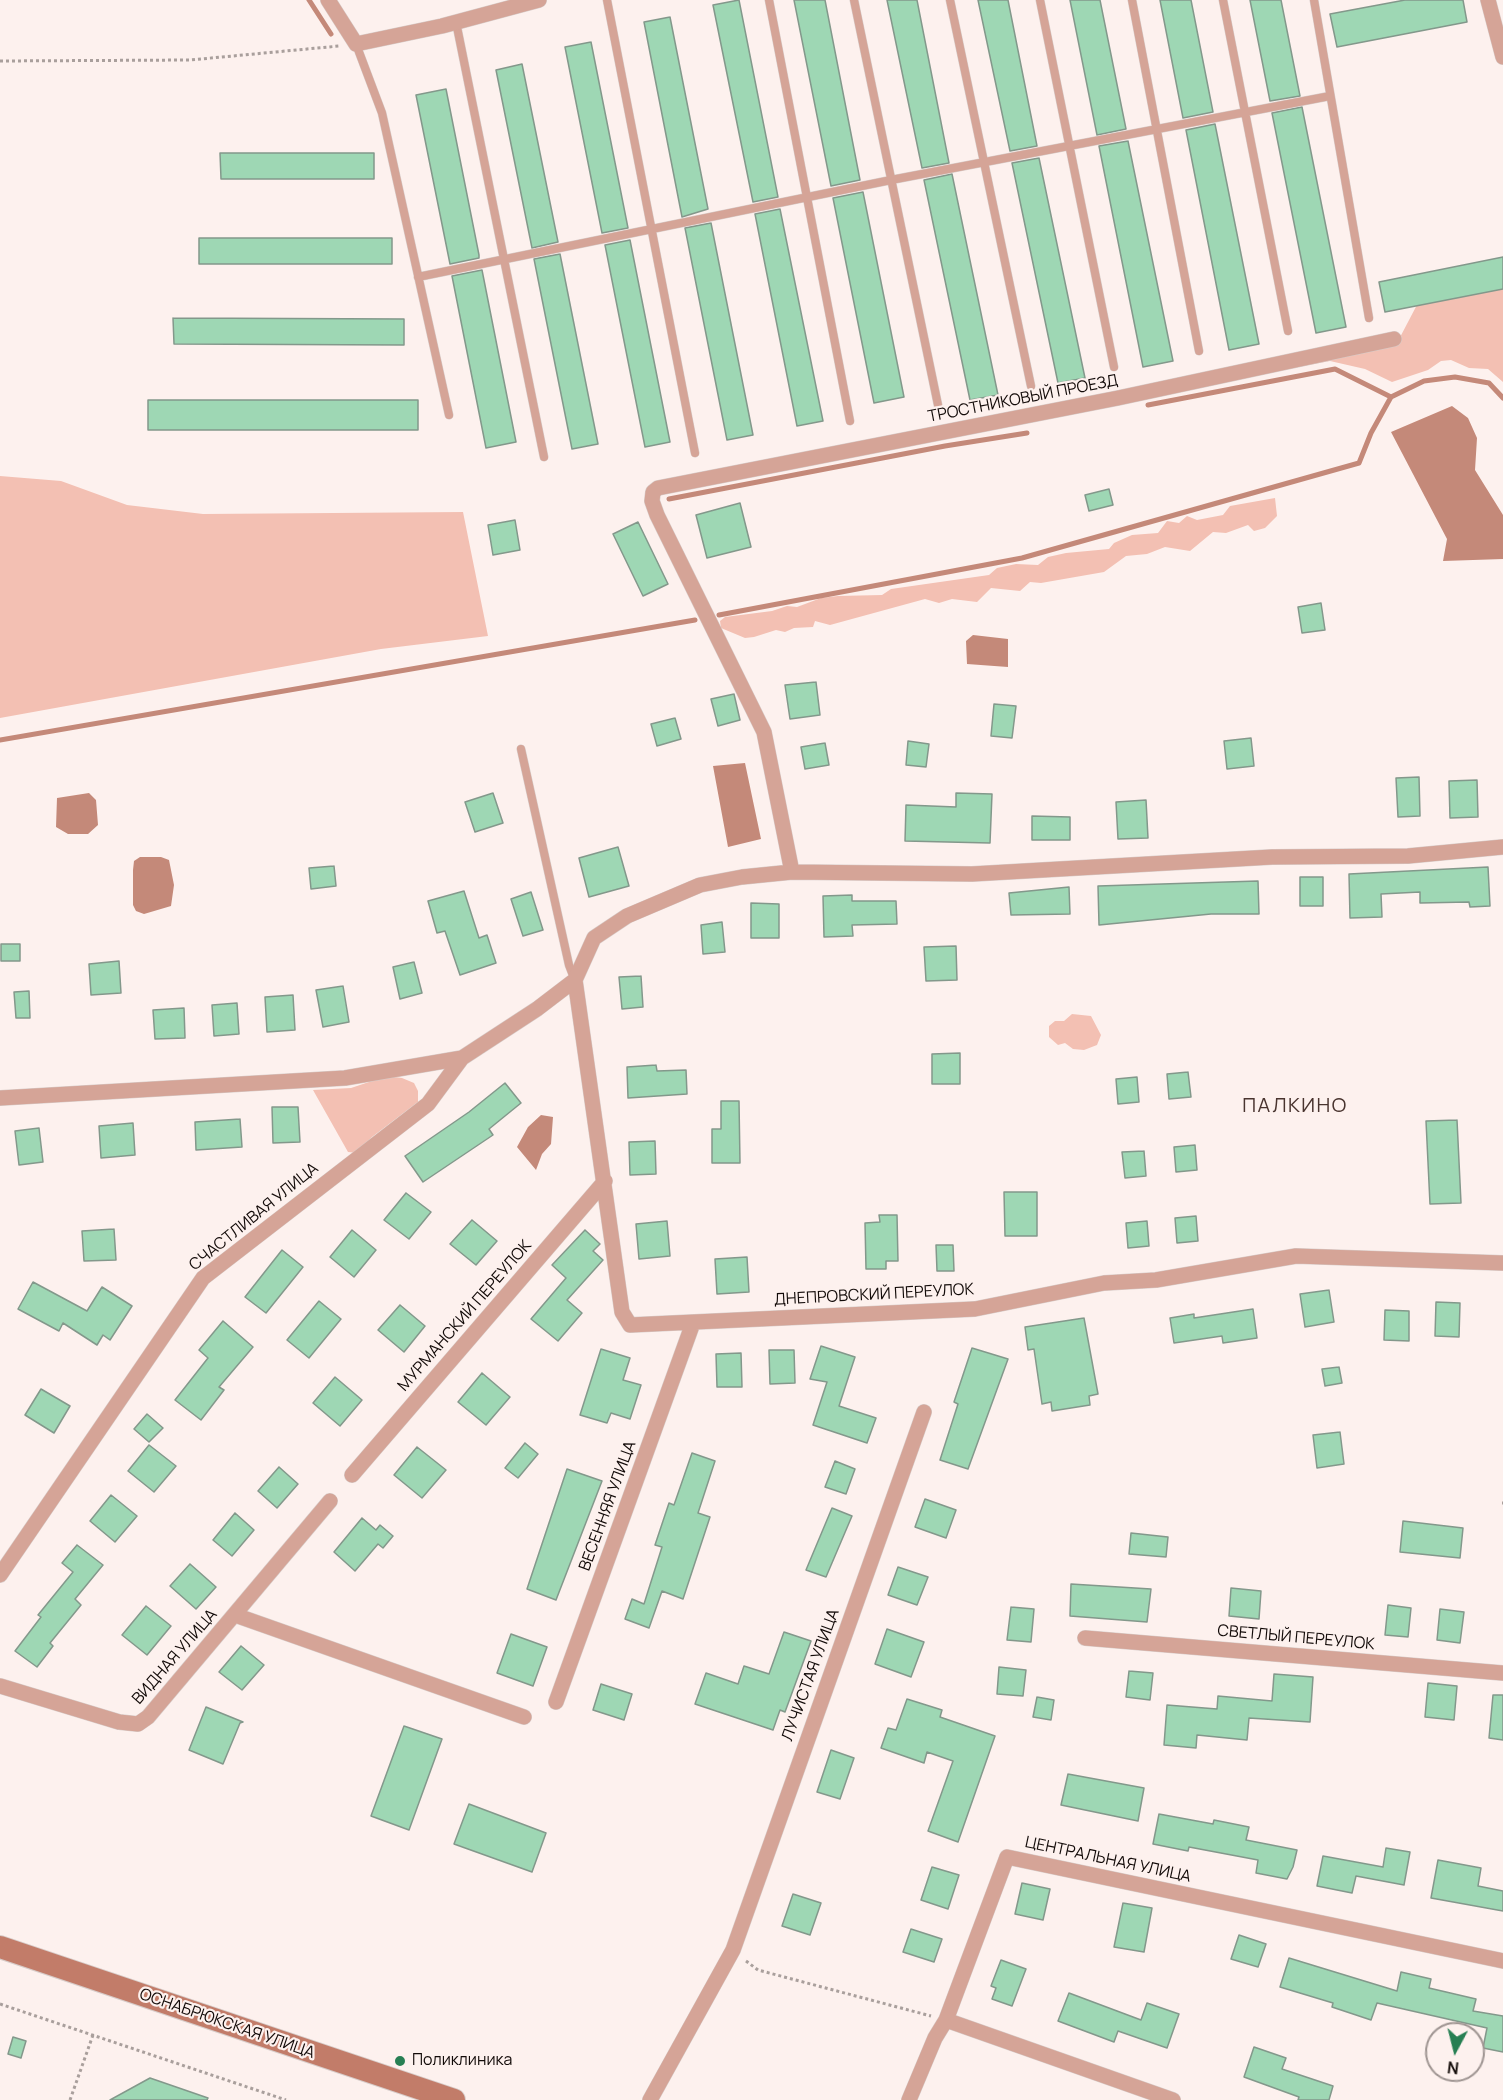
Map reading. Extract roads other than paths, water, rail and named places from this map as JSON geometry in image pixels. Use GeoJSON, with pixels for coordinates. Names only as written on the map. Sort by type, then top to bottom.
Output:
{"type":"FeatureCollection","features":[{"type":"Feature","properties":{"kind":"street"},"geometry":{"type":"LineString","coordinates":[[328,0],[356,44],[456,22],[539,0]]}},
{"type":"Feature","properties":{"kind":"street"},"geometry":{"type":"LineString","coordinates":[[1488,0],[1503,57]]}},
{"type":"Feature","properties":{"kind":"street","name":"ТРОСТНИКОВЫЙ ПРОЕЗД"},"geometry":{"type":"LineString","coordinates":[[792,872],[764,732],[657,515],[652,501],[654,492],[658,488],[1118,398],[1394,339]]}},
{"type":"Feature","properties":{"kind":"street"},"geometry":{"type":"LineString","coordinates":[[575,980],[594,938],[627,916],[700,885],[742,876],[792,872],[972,874],[1272,857],[1408,856],[1503,847]]}},
{"type":"Feature","properties":{"kind":"street","name":"СЧАСТЛИВАЯ УЛИЦА"},"geometry":{"type":"LineString","coordinates":[[0,1575],[202,1278],[428,1104],[462,1058],[537,1010],[575,980]]}},
{"type":"Feature","properties":{"kind":"street","name":"ДНЕПРОВСКИЙ ПЕРЕУЛОК"},"geometry":{"type":"LineString","coordinates":[[575,980],[622,1312],[630,1325],[975,1309],[1104,1283],[1156,1280],[1296,1256],[1503,1263]]}},
{"type":"Feature","properties":{"kind":"street"},"geometry":{"type":"LineString","coordinates":[[0,1098],[345,1078],[462,1058]]}},
{"type":"Feature","properties":{"kind":"street","name":"МУРМАНСКИЙ ПЕРЕУЛОК"},"geometry":{"type":"LineString","coordinates":[[351,1475],[605,1181]]}},
{"type":"Feature","properties":{"kind":"street","name":"ВЕСЕННЯЯ УЛИЦА"},"geometry":{"type":"LineString","coordinates":[[556,1702],[693,1323]]}},
{"type":"Feature","properties":{"kind":"street","name":"ЛУЧИСТАЯ УЛИЦА"},"geometry":{"type":"LineString","coordinates":[[650,2100],[733,1950],[785,1796],[813,1727],[924,1412]]}},
{"type":"Feature","properties":{"kind":"street","name":"ВИДНАЯ УЛИЦА"},"geometry":{"type":"LineString","coordinates":[[0,1686],[119,1722],[138,1724],[148,1717],[330,1501]]}},
{"type":"Feature","properties":{"kind":"street"},"geometry":{"type":"LineString","coordinates":[[235,1614],[524,1717]]}},
{"type":"Feature","properties":{"kind":"street","name":"СВЕТЛЫЙ ПЕРЕУЛОК"},"geometry":{"type":"LineString","coordinates":[[1085,1638],[1503,1673]]}},
{"type":"Feature","properties":{"kind":"street","name":"ЦЕНТРАЛЬНАЯ УЛИЦА"},"geometry":{"type":"LineString","coordinates":[[946,2020],[1006,1857],[1503,1961]]}},
{"type":"Feature","properties":{"kind":"street","name":"ОСНАБРЮКСКАЯ УЛИЦА"},"geometry":{"type":"LineString","coordinates":[[0,1947],[454,2100]]}},
{"type":"Feature","properties":{"kind":"street"},"geometry":{"type":"LineString","coordinates":[[909,2100],[934,2038],[946,2020],[1173,2100]]}},
{"type":"Feature","properties":{"kind":"lane"},"geometry":{"type":"LineString","coordinates":[[607,0],[695,453]]}},
{"type":"Feature","properties":{"kind":"lane"},"geometry":{"type":"LineString","coordinates":[[769,0],[850,421]]}},
{"type":"Feature","properties":{"kind":"lane"},"geometry":{"type":"LineString","coordinates":[[854,0],[938,405]]}},
{"type":"Feature","properties":{"kind":"lane"},"geometry":{"type":"LineString","coordinates":[[951,0],[1031,386]]}},
{"type":"Feature","properties":{"kind":"lane"},"geometry":{"type":"LineString","coordinates":[[1040,0],[1114,367]]}},
{"type":"Feature","properties":{"kind":"lane"},"geometry":{"type":"LineString","coordinates":[[1131,0],[1199,351]]}},
{"type":"Feature","properties":{"kind":"lane"},"geometry":{"type":"LineString","coordinates":[[1223,0],[1287,331]]}},
{"type":"Feature","properties":{"kind":"lane"},"geometry":{"type":"LineString","coordinates":[[1314,0],[1369,318]]}},
{"type":"Feature","properties":{"kind":"lane"},"geometry":{"type":"LineString","coordinates":[[456,22],[544,457]]}},
{"type":"Feature","properties":{"kind":"lane"},"geometry":{"type":"LineString","coordinates":[[356,44],[382,113],[449,415]]}},
{"type":"Feature","properties":{"kind":"lane"},"geometry":{"type":"LineString","coordinates":[[418,277],[652,231],[891,180],[1330,96]]}},
{"type":"Feature","properties":{"kind":"lane"},"geometry":{"type":"LineString","coordinates":[[521,749],[569,965],[575,980]]}},
{"type":"Feature","properties":{"kind":"waterway"},"geometry":{"type":"LineString","coordinates":[[309,0],[331,34]]}},
{"type":"Feature","properties":{"kind":"waterway"},"geometry":{"type":"LineString","coordinates":[[1148,405],[1335,369],[1391,397]]}},
{"type":"Feature","properties":{"kind":"waterway"},"geometry":{"type":"LineString","coordinates":[[719,615],[1022,558],[1359,463],[1371,433],[1391,397],[1424,381],[1455,377],[1489,383],[1503,398]]}},
{"type":"Feature","properties":{"kind":"waterway"},"geometry":{"type":"LineString","coordinates":[[669,499],[945,446],[1027,433]]}},
{"type":"Feature","properties":{"kind":"waterway"},"geometry":{"type":"LineString","coordinates":[[0,740],[695,620]]}},
{"type":"Feature","properties":{"kind":"place","name":"Поликлиника"},"geometry":{"type":"Point","coordinates":[400,2061]}},
{"type":"Feature","properties":{"kind":"district","name":"ПАЛКИНО"},"geometry":{"type":"Point","coordinates":[1295,1106]}}]}
